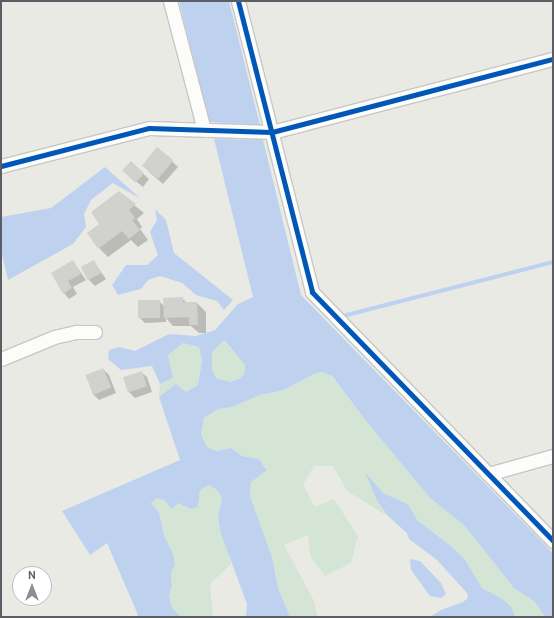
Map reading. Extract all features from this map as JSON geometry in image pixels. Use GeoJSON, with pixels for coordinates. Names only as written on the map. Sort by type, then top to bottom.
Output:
{"type":"FeatureCollection","features":[{"type":"Feature","properties":{"kind":"street"},"geometry":{"type":"LineString","coordinates":[[170,1],[204,130]]}},
{"type":"Feature","properties":{"kind":"street"},"geometry":{"type":"LineString","coordinates":[[238,1],[312,292],[553,541]]}},
{"type":"Feature","properties":{"kind":"street"},"geometry":{"type":"LineString","coordinates":[[1,166],[149,128],[272,132],[553,59]]}},
{"type":"Feature","properties":{"kind":"street"},"geometry":{"type":"LineString","coordinates":[[1,359],[54,337],[76,332],[95,332]]}},
{"type":"Feature","properties":{"kind":"street"},"geometry":{"type":"LineString","coordinates":[[488,474],[553,456]]}},
{"type":"Feature","properties":{"kind":"green space"},"geometry":{"type":"Polygon","coordinates":[[[223,340],[245,365],[244,374],[239,379],[230,382],[216,378],[212,369],[212,352],[223,340]]]}},
{"type":"Feature","properties":{"kind":"green space"},"geometry":{"type":"Polygon","coordinates":[[[183,343],[199,347],[202,360],[198,385],[186,392],[176,385],[159,397],[160,384],[173,378],[168,355],[183,343]]]}},
{"type":"Feature","properties":{"kind":"green space"},"geometry":{"type":"Polygon","coordinates":[[[323,372],[331,376],[430,498],[464,525],[514,588],[535,602],[545,617],[515,617],[512,608],[503,599],[482,588],[474,575],[451,546],[418,521],[408,504],[383,493],[366,474],[377,501],[389,517],[347,491],[333,466],[314,466],[303,485],[315,507],[334,499],[358,536],[351,563],[325,576],[310,556],[308,535],[284,545],[314,601],[318,617],[290,617],[278,588],[272,557],[250,496],[250,482],[267,469],[259,459],[242,456],[231,448],[216,451],[207,447],[201,434],[204,418],[218,409],[232,407],[260,395],[284,390],[314,374],[323,372]]]}},
{"type":"Feature","properties":{"kind":"green space"},"geometry":{"type":"Polygon","coordinates":[[[208,485],[217,490],[222,498],[218,517],[231,564],[210,584],[213,617],[181,617],[172,608],[169,595],[172,586],[171,573],[173,554],[164,535],[159,512],[151,503],[157,498],[164,499],[170,505],[178,503],[191,509],[198,507],[200,490],[208,485]]]}},
{"type":"Feature","properties":{"kind":"water"},"geometry":{"type":"Polygon","coordinates":[[[179,1],[229,1],[260,125],[209,122],[179,1]]]}},
{"type":"Feature","properties":{"kind":"water"},"geometry":{"type":"Polygon","coordinates":[[[214,139],[263,140],[301,295],[553,553],[553,617],[545,617],[535,602],[514,588],[464,525],[430,498],[366,421],[332,376],[322,372],[314,374],[284,390],[260,395],[232,407],[218,409],[204,418],[201,434],[207,447],[216,451],[231,448],[242,456],[259,459],[267,470],[251,482],[250,496],[272,557],[278,588],[290,617],[246,617],[247,604],[221,534],[218,517],[222,498],[217,490],[209,485],[200,490],[198,507],[191,509],[178,503],[172,509],[164,500],[157,498],[151,503],[159,512],[164,535],[173,554],[175,564],[171,573],[172,586],[169,595],[172,608],[181,617],[135,617],[138,615],[107,543],[90,555],[62,511],[180,460],[159,397],[176,384],[186,392],[198,385],[202,360],[199,347],[183,343],[168,355],[173,378],[160,384],[152,366],[121,370],[108,359],[109,350],[119,347],[135,351],[169,334],[196,336],[215,330],[238,304],[253,297],[214,139]],[[224,340],[212,352],[212,369],[216,378],[230,382],[239,379],[244,374],[245,365],[224,340]]]}},
{"type":"Feature","properties":{"kind":"water"},"geometry":{"type":"Polygon","coordinates":[[[105,167],[141,199],[113,183],[91,200],[84,214],[86,227],[73,244],[8,280],[1,250],[1,217],[51,208],[105,167]]]}},
{"type":"Feature","properties":{"kind":"water"},"geometry":{"type":"Polygon","coordinates":[[[155,209],[166,220],[174,253],[233,300],[224,310],[217,301],[196,295],[182,283],[160,276],[148,280],[141,289],[118,295],[112,285],[126,265],[147,265],[158,255],[150,232],[157,220],[155,209]]]}},
{"type":"Feature","properties":{"kind":"water"},"geometry":{"type":"Polygon","coordinates":[[[365,472],[383,493],[408,504],[418,521],[451,546],[465,560],[482,588],[503,599],[512,608],[515,617],[430,617],[441,610],[463,602],[468,598],[467,593],[437,560],[409,539],[407,533],[389,517],[377,501],[365,472]]]}},
{"type":"Feature","properties":{"kind":"water"},"geometry":{"type":"Polygon","coordinates":[[[410,559],[420,561],[441,583],[446,594],[441,598],[430,596],[411,570],[410,559]]]}},
{"type":"Feature","properties":{"kind":"building"},"geometry":{"type":"Polygon","coordinates":[[[157,147],[173,160],[158,179],[142,166],[157,147]]]}},
{"type":"Feature","properties":{"kind":"building"},"geometry":{"type":"Polygon","coordinates":[[[131,161],[144,173],[135,183],[122,171],[131,161]]]}},
{"type":"Feature","properties":{"kind":"building"},"geometry":{"type":"Polygon","coordinates":[[[119,191],[136,204],[129,210],[135,218],[132,220],[140,230],[129,239],[122,231],[98,249],[87,233],[99,224],[91,212],[119,191]]]}},
{"type":"Feature","properties":{"kind":"building"},"geometry":{"type":"Polygon","coordinates":[[[73,260],[81,274],[68,281],[72,288],[63,294],[51,273],[73,260]]]}},
{"type":"Feature","properties":{"kind":"building"},"geometry":{"type":"Polygon","coordinates":[[[94,260],[101,273],[88,280],[81,267],[94,260]]]}},
{"type":"Feature","properties":{"kind":"building"},"geometry":{"type":"Polygon","coordinates":[[[183,297],[183,302],[197,302],[198,325],[189,325],[189,317],[164,318],[163,298],[183,297]]]}},
{"type":"Feature","properties":{"kind":"building"},"geometry":{"type":"Polygon","coordinates":[[[138,300],[160,300],[160,318],[138,318],[138,300]]]}},
{"type":"Feature","properties":{"kind":"building"},"geometry":{"type":"Polygon","coordinates":[[[103,368],[111,387],[94,395],[86,375],[103,368]]]}},
{"type":"Feature","properties":{"kind":"building"},"geometry":{"type":"Polygon","coordinates":[[[142,371],[147,386],[128,392],[123,377],[142,371]]]}},
{"type":"Feature","properties":{"kind":"waterway"},"geometry":{"type":"LineString","coordinates":[[343,316],[553,262]]}},
{"type":"Feature","properties":{"kind":"cycle path"},"geometry":{"type":"LineString","coordinates":[[238,1],[312,292],[553,541]]}},
{"type":"Feature","properties":{"kind":"cycle path"},"geometry":{"type":"LineString","coordinates":[[1,166],[149,128],[272,132],[553,59]]}}]}
